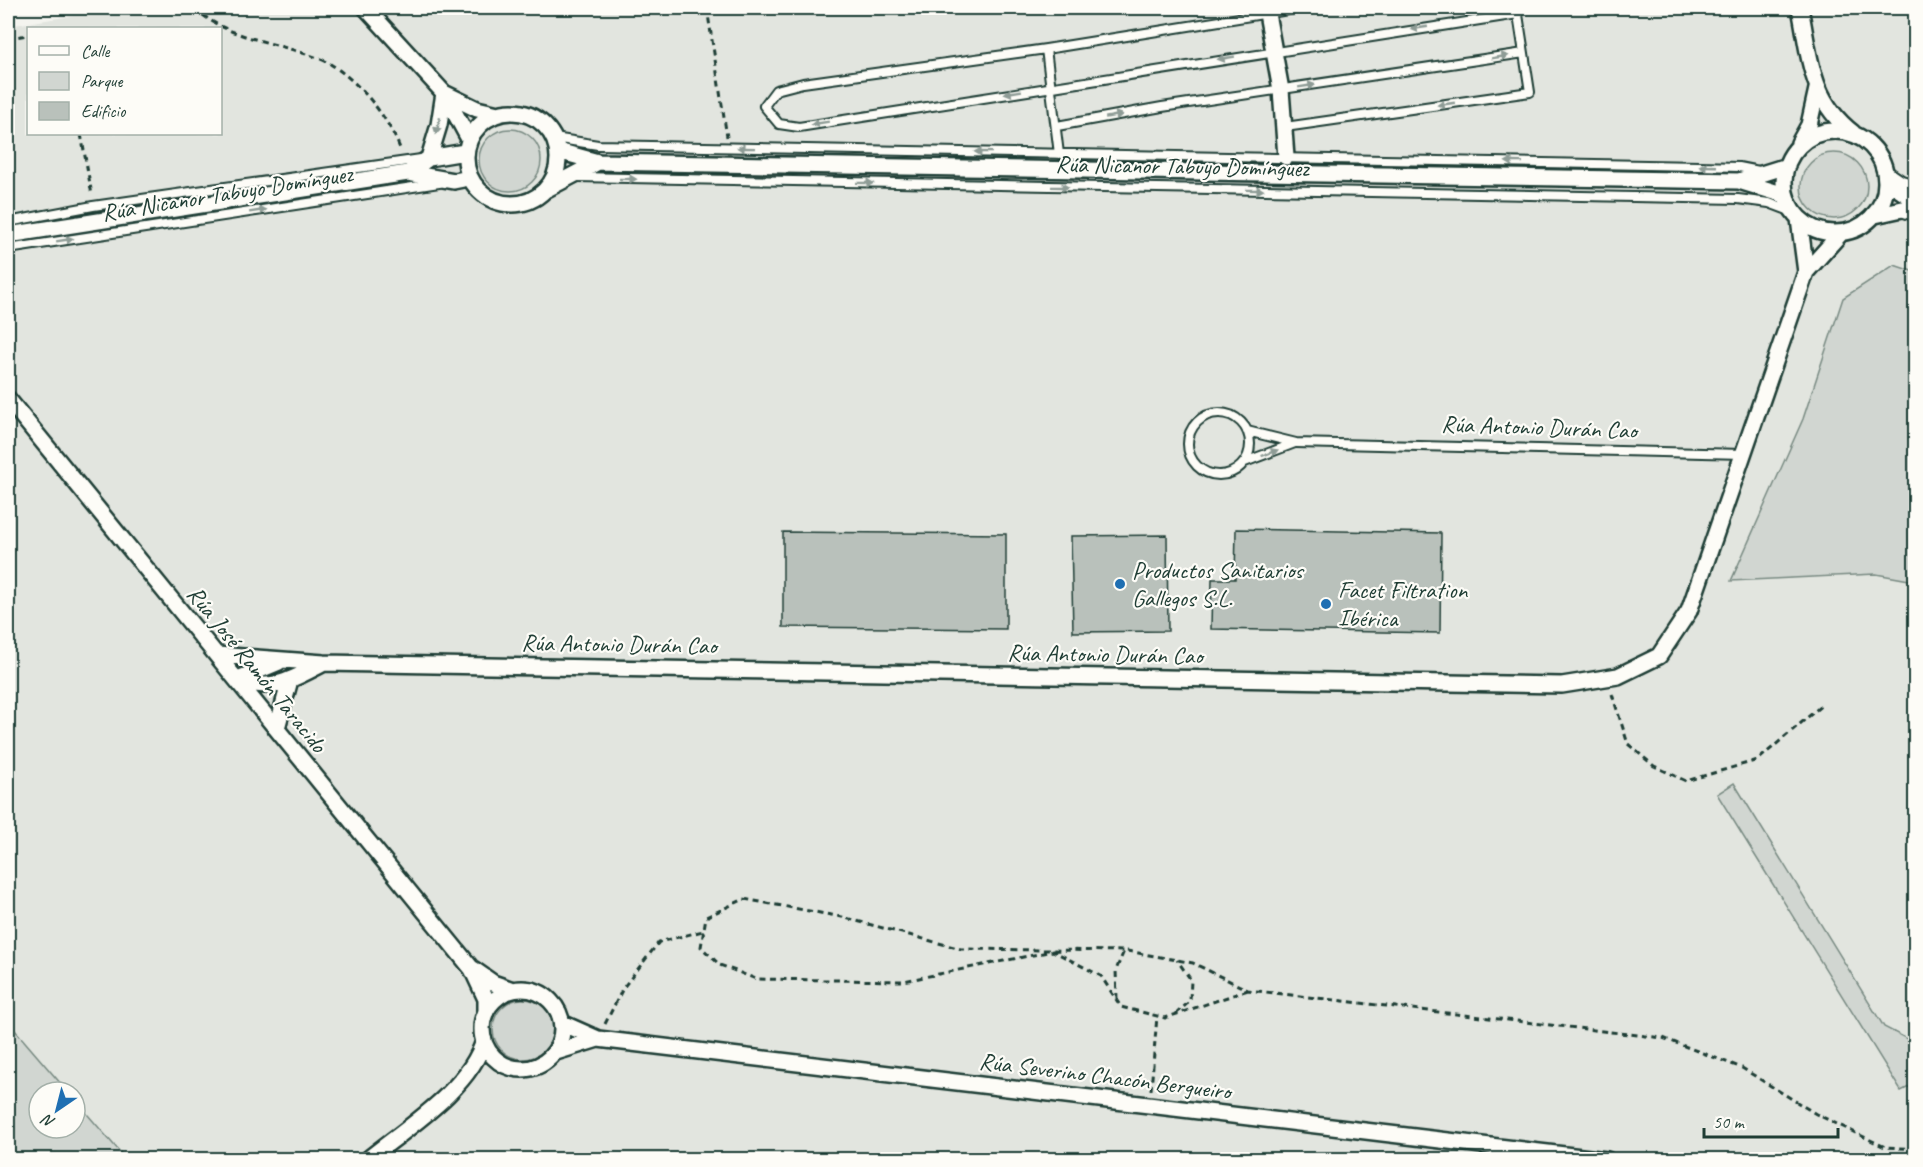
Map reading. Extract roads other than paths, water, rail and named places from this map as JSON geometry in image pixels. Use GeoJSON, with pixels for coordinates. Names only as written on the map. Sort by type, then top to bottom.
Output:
{"type":"FeatureCollection","features":[{"type":"Feature","properties":{"kind":"street"},"geometry":{"type":"LineString","coordinates":[[366,8],[444,93],[467,146]]}},
{"type":"Feature","properties":{"kind":"street"},"geometry":{"type":"LineString","coordinates":[[1800,8],[1817,89],[1837,121],[1876,152],[1894,186],[1916,201]]}},
{"type":"Feature","properties":{"kind":"street"},"geometry":{"type":"LineString","coordinates":[[1266,10],[1281,90],[1287,158]]}},
{"type":"Feature","properties":{"kind":"street"},"geometry":{"type":"LineString","coordinates":[[1817,89],[1809,125],[1784,176],[1785,195],[1796,215],[1820,231],[1841,233],[1861,226],[1875,215],[1884,197],[1885,171]]}},
{"type":"Feature","properties":{"kind":"street"},"geometry":{"type":"LineString","coordinates":[[444,93],[477,109],[498,114],[524,113],[542,123],[556,145],[558,165],[547,189],[525,203],[506,204],[487,198],[462,179],[467,146],[481,124],[498,114]]}},
{"type":"Feature","properties":{"kind":"street"},"geometry":{"type":"LineString","coordinates":[[429,158],[440,126],[444,93]]}},
{"type":"Feature","properties":{"kind":"street"},"geometry":{"type":"LineString","coordinates":[[1796,148],[1823,132],[1840,131],[1855,135]]}},
{"type":"Feature","properties":{"kind":"street","name":"Rúa Nicanor Tabuyo Domínguez"},"geometry":{"type":"LineString","coordinates":[[556,145],[598,162],[1739,182],[1785,195]]}},
{"type":"Feature","properties":{"kind":"street","name":"Rúa Nicanor Tabuyo Domínguez"},"geometry":{"type":"LineString","coordinates":[[8,236],[406,168],[467,146]]}},
{"type":"Feature","properties":{"kind":"street","name":"Rúa Nicanor Tabuyo Domínguez"},"geometry":{"type":"LineString","coordinates":[[547,189],[598,162]]}},
{"type":"Feature","properties":{"kind":"street","name":"Rúa Nicanor Tabuyo Domínguez"},"geometry":{"type":"LineString","coordinates":[[1739,182],[1787,166]]}},
{"type":"Feature","properties":{"kind":"street","name":"Rúa Nicanor Tabuyo Domínguez"},"geometry":{"type":"LineString","coordinates":[[406,168],[462,179]]}},
{"type":"Feature","properties":{"kind":"street"},"geometry":{"type":"LineString","coordinates":[[1875,215],[1916,206]]}},
{"type":"Feature","properties":{"kind":"street","name":"Rúa Antonio Durán Cao"},"geometry":{"type":"LineString","coordinates":[[1796,215],[1806,272]]}},
{"type":"Feature","properties":{"kind":"street","name":"Rúa Antonio Durán Cao"},"geometry":{"type":"LineString","coordinates":[[217,655],[324,663],[1562,685],[1618,676],[1659,656],[1689,611],[1806,272],[1841,233]]}},
{"type":"Feature","properties":{"kind":"street","name":"Rúa José Ramón Taracido"},"geometry":{"type":"LineString","coordinates":[[8,399],[472,969],[486,999],[486,1012]]}},
{"type":"Feature","properties":{"kind":"street","name":"Rúa Antonio Durán Cao"},"geometry":{"type":"LineString","coordinates":[[238,679],[285,661]]}},
{"type":"Feature","properties":{"kind":"street","name":"Rúa Antonio Durán Cao"},"geometry":{"type":"LineString","coordinates":[[238,679],[254,686],[271,686],[290,680],[324,663]]}},
{"type":"Feature","properties":{"kind":"street"},"geometry":{"type":"LineString","coordinates":[[277,728],[290,680]]}},
{"type":"Feature","properties":{"kind":"street","name":"Rúa José Ramón Taracido"},"geometry":{"type":"LineString","coordinates":[[472,969],[493,983],[513,990]]}},
{"type":"Feature","properties":{"kind":"street"},"geometry":{"type":"LineString","coordinates":[[367,1160],[462,1079],[481,1051],[484,1040],[483,1021],[486,1012],[497,999],[513,990],[538,993],[558,1010],[562,1023],[560,1043],[556,1052],[547,1061],[525,1069],[502,1064],[493,1065],[462,1079]]}},
{"type":"Feature","properties":{"kind":"street","name":"Rúa Severino Chacón Bergueiro"},"geometry":{"type":"LineString","coordinates":[[562,1023],[598,1039],[1607,1160]]}},
{"type":"Feature","properties":{"kind":"street","name":"Rúa Severino Chacón Bergueiro"},"geometry":{"type":"LineString","coordinates":[[556,1052],[598,1039]]}},
{"type":"Feature","properties":{"kind":"street"},"geometry":{"type":"LineString","coordinates":[[484,1040],[494,1057],[502,1064]]}},
{"type":"Feature","properties":{"kind":"lane"},"geometry":{"type":"LineString","coordinates":[[1285,127],[1530,92],[1518,11],[799,127],[779,124],[764,106],[776,90],[803,83],[1046,49],[1266,10],[1301,8]]}},
{"type":"Feature","properties":{"kind":"lane"},"geometry":{"type":"LineString","coordinates":[[1046,49],[1059,154]]}},
{"type":"Feature","properties":{"kind":"lane"},"geometry":{"type":"LineString","coordinates":[[1057,126],[1524,53]]}},
{"type":"Feature","properties":{"kind":"lane","name":"Rúa Nicanor Tabuyo Domínguez"},"geometry":{"type":"LineString","coordinates":[[556,145],[1719,166],[1766,172]]}},
{"type":"Feature","properties":{"kind":"lane","name":"Rúa Nicanor Tabuyo Domínguez"},"geometry":{"type":"LineString","coordinates":[[8,222],[93,206],[406,168]]}},
{"type":"Feature","properties":{"kind":"lane"},"geometry":{"type":"LineString","coordinates":[[1885,171],[1916,184]]}},
{"type":"Feature","properties":{"kind":"lane","name":"Rúa Nicanor Tabuyo Domínguez"},"geometry":{"type":"LineString","coordinates":[[569,177],[1738,199],[1769,203],[1796,215]]}},
{"type":"Feature","properties":{"kind":"lane","name":"Rúa Nicanor Tabuyo Domínguez"},"geometry":{"type":"LineString","coordinates":[[8,249],[462,179]]}},
{"type":"Feature","properties":{"kind":"lane"},"geometry":{"type":"LineString","coordinates":[[1897,210],[1916,217]]}},
{"type":"Feature","properties":{"kind":"lane"},"geometry":{"type":"LineString","coordinates":[[1245,462],[1251,450],[1247,431],[1236,418],[1216,413],[1205,416],[1193,425],[1187,439],[1188,453],[1193,463],[1208,474],[1228,474],[1245,462],[1296,443]]}},
{"type":"Feature","properties":{"kind":"lane"},"geometry":{"type":"LineString","coordinates":[[1247,431],[1296,443]]}},
{"type":"Feature","properties":{"kind":"lane","name":"Rúa Antonio Durán Cao"},"geometry":{"type":"LineString","coordinates":[[1296,443],[1744,454]]}},
{"type":"Feature","properties":{"kind":"place","name":"Productos Sanitarios Gallegos S.L."},"geometry":{"type":"Point","coordinates":[1120,584]}},
{"type":"Feature","properties":{"kind":"place","name":"Facet Filtration Ibérica"},"geometry":{"type":"Point","coordinates":[1326,604]}}]}
